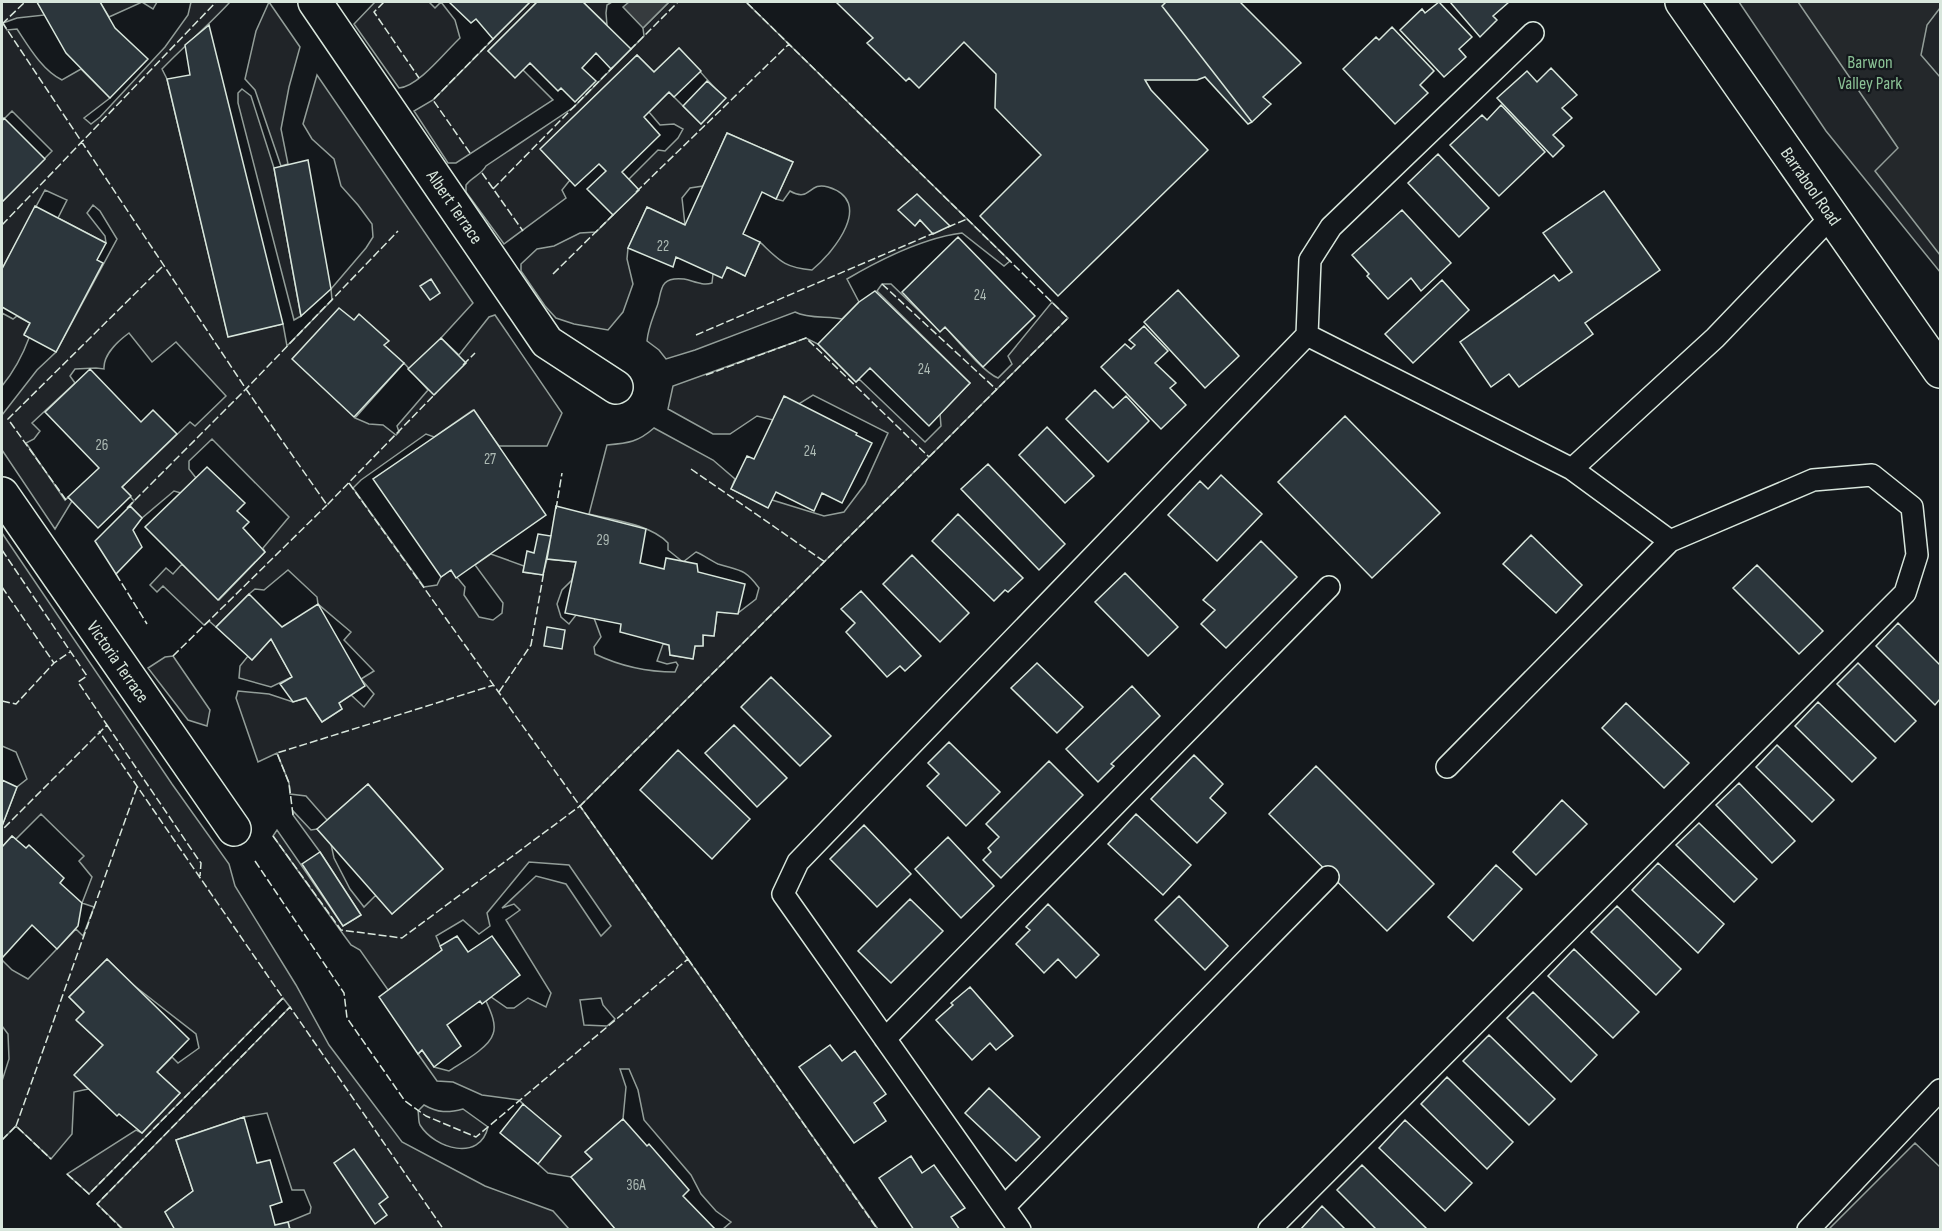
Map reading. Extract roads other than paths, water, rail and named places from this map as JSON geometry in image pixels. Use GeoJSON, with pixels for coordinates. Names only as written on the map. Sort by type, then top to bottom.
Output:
{"type":"FeatureCollection","features":[{"type":"Feature","properties":{"kind":"street","name":"Albert Terrace"},"geometry":{"type":"LineString","coordinates":[[315,2],[547,342],[616,387]]}},
{"type":"Feature","properties":{"kind":"street","name":"Barrabool Road"},"geometry":{"type":"LineString","coordinates":[[1682,2],[1941,371]]}},
{"type":"Feature","properties":{"kind":"street","name":"Victoria Terrace"},"geometry":{"type":"LineString","coordinates":[[2,494],[234,829]]}},
{"type":"Feature","properties":{"kind":"lane"},"geometry":{"type":"LineString","coordinates":[[1020,1230],[783,894],[798,862],[1307,335],[1310,260],[1330,227],[1533,33]]}},
{"type":"Feature","properties":{"kind":"lane"},"geometry":{"type":"LineString","coordinates":[[1572,469],[1716,338],[1832,216]]}},
{"type":"Feature","properties":{"kind":"lane"},"geometry":{"type":"LineString","coordinates":[[1307,335],[1572,469],[1670,541]]}},
{"type":"Feature","properties":{"kind":"lane"},"geometry":{"type":"LineString","coordinates":[[1269,1230],[1905,592],[1917,555],[1912,507],[1872,475],[1813,480],[1670,541],[1447,767]]}},
{"type":"Feature","properties":{"kind":"lane"},"geometry":{"type":"LineString","coordinates":[[885,1039],[1329,587]]}},
{"type":"Feature","properties":{"kind":"lane"},"geometry":{"type":"LineString","coordinates":[[1004,1207],[1328,877]]}},
{"type":"Feature","properties":{"kind":"lane"},"geometry":{"type":"LineString","coordinates":[[1808,1230],[1941,1090]]}},
{"type":"Feature","properties":{"kind":"park label","name":"Barwon Valley Park"},"geometry":{"type":"Point","coordinates":[1870,72]}}]}
